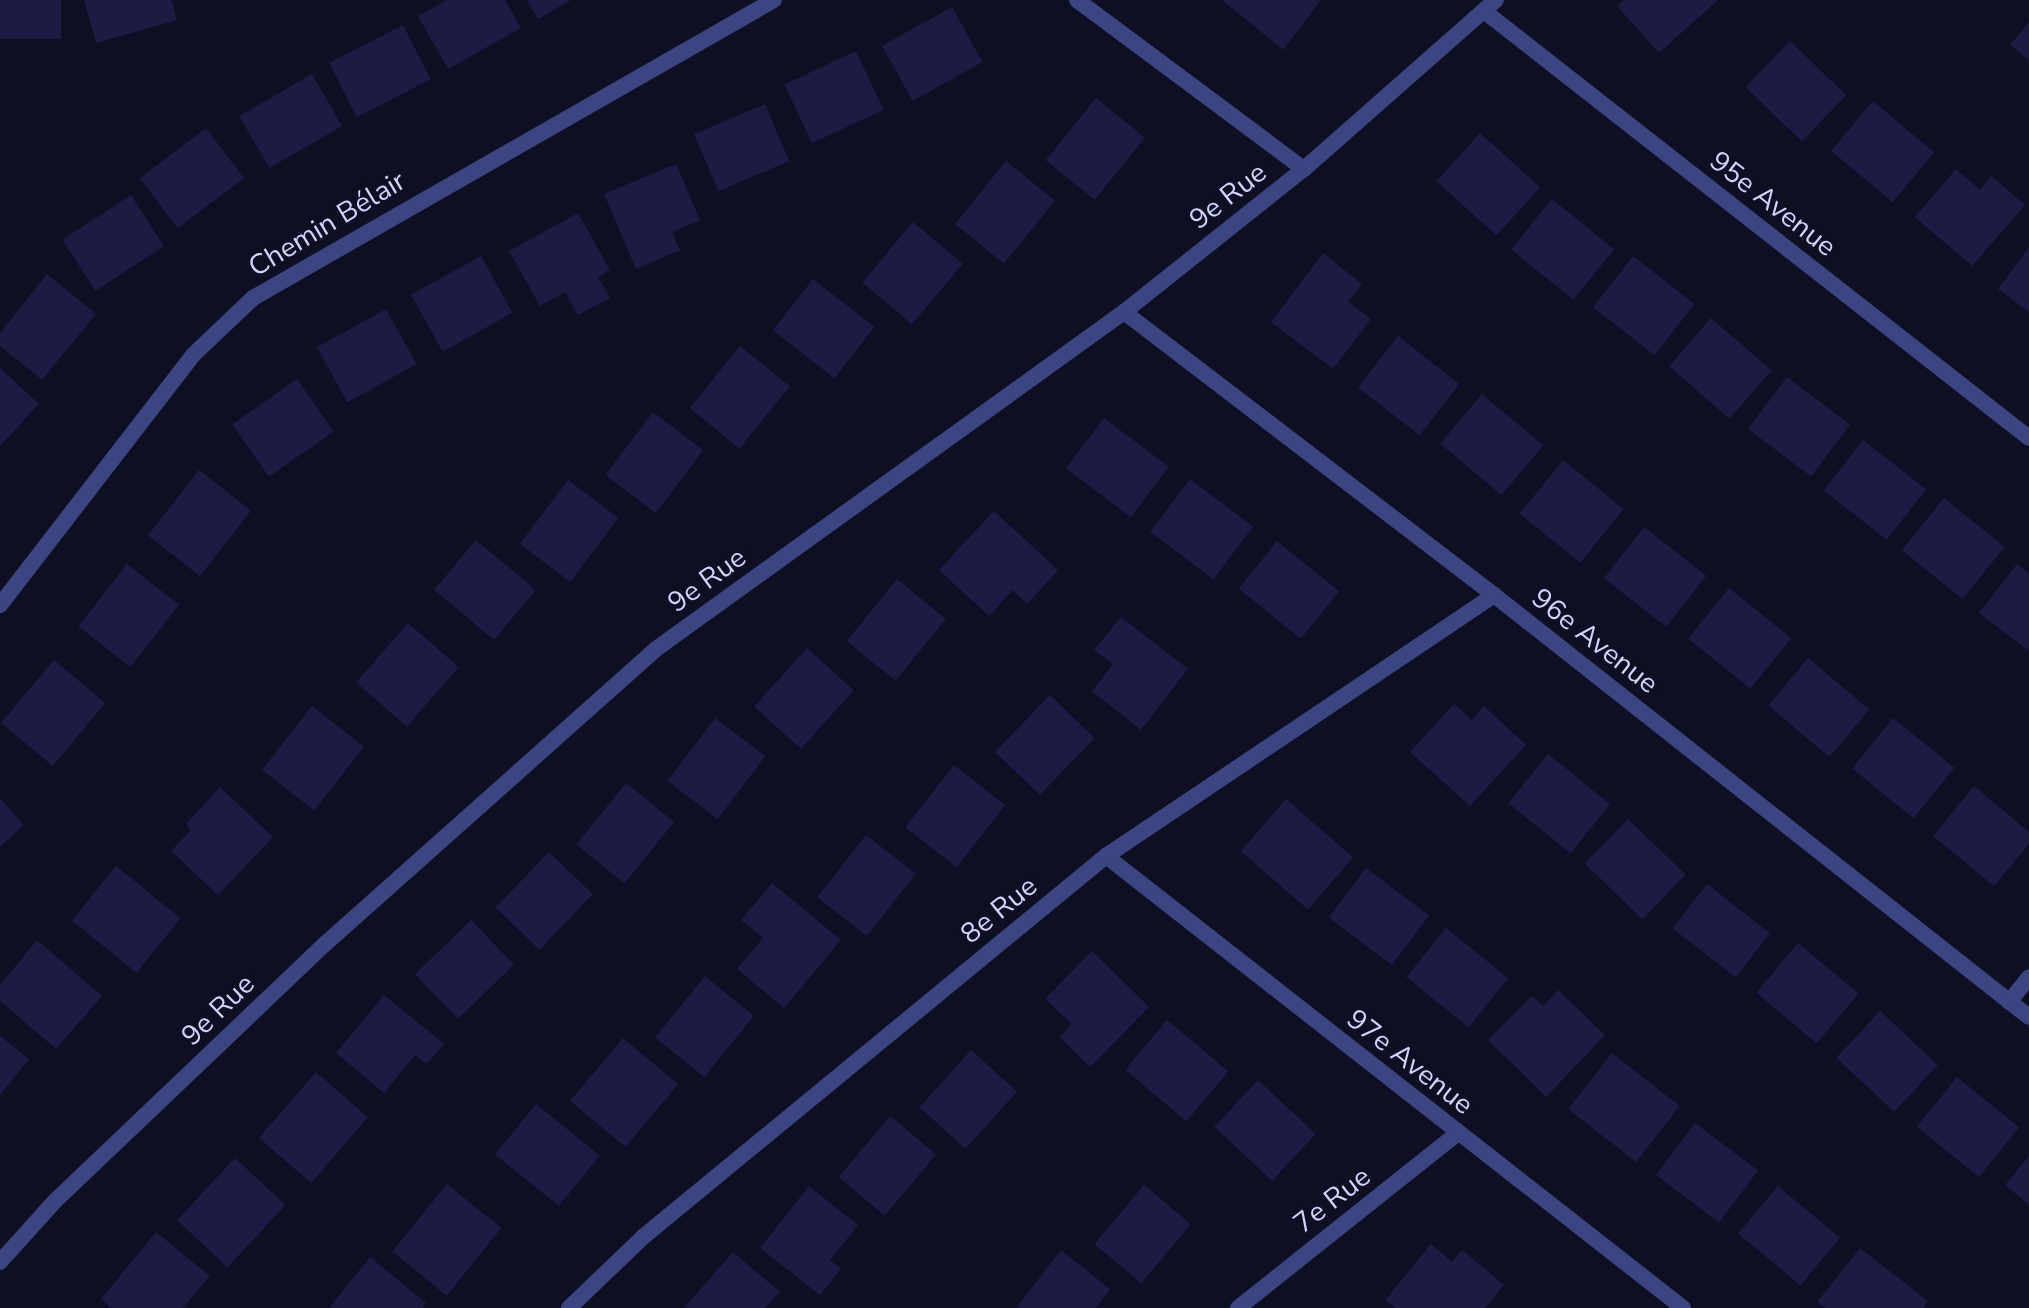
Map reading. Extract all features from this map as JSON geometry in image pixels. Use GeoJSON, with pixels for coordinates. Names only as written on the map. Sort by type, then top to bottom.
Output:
{"type":"FeatureCollection","features":[{"type":"Feature","properties":{"kind":"street","name":"Chemin Bélair"},"geometry":{"type":"LineString","coordinates":[[0,605],[193,355],[253,298],[774,0]]}},
{"type":"Feature","properties":{"kind":"street"},"geometry":{"type":"LineString","coordinates":[[1077,0],[1304,169]]}},
{"type":"Feature","properties":{"kind":"street","name":"9e Rue"},"geometry":{"type":"LineString","coordinates":[[0,1262],[55,1201],[325,944],[656,649],[1124,312],[1304,169],[1490,6]]}},
{"type":"Feature","properties":{"kind":"street","name":"95e Avenue"},"geometry":{"type":"LineString","coordinates":[[1490,6],[2029,438]]}},
{"type":"Feature","properties":{"kind":"street","name":"96e Avenue"},"geometry":{"type":"LineString","coordinates":[[1124,312],[1494,595],[2029,1017]]}},
{"type":"Feature","properties":{"kind":"street","name":"8e Rue"},"geometry":{"type":"LineString","coordinates":[[569,1308],[643,1237],[1106,856],[1494,595]]}},
{"type":"Feature","properties":{"kind":"street","name":"97e Avenue"},"geometry":{"type":"LineString","coordinates":[[1106,856],[1683,1308]]}},
{"type":"Feature","properties":{"kind":"street"},"geometry":{"type":"LineString","coordinates":[[2009,1002],[2029,977]]}},
{"type":"Feature","properties":{"kind":"street","name":"7e Rue"},"geometry":{"type":"LineString","coordinates":[[1238,1308],[1458,1133]]}},
{"type":"Feature","properties":{"kind":"building"},"geometry":{"type":"Polygon","coordinates":[[[0,0],[61,0],[61,39],[0,39],[0,0]]]}},
{"type":"Feature","properties":{"kind":"building"},"geometry":{"type":"Polygon","coordinates":[[[84,0],[172,0],[177,20],[96,43],[84,0]]]}},
{"type":"Feature","properties":{"kind":"building"},"geometry":{"type":"Polygon","coordinates":[[[447,0],[505,0],[521,28],[448,69],[418,16],[447,0]]]}},
{"type":"Feature","properties":{"kind":"building"},"geometry":{"type":"Polygon","coordinates":[[[527,0],[571,0],[538,19],[527,0]]]}},
{"type":"Feature","properties":{"kind":"building"},"geometry":{"type":"Polygon","coordinates":[[[1222,0],[1321,0],[1283,50],[1222,0]]]}},
{"type":"Feature","properties":{"kind":"building"},"geometry":{"type":"Polygon","coordinates":[[[1624,0],[1718,0],[1659,53],[1617,6],[1624,0]]]}},
{"type":"Feature","properties":{"kind":"building"},"geometry":{"type":"Polygon","coordinates":[[[952,7],[983,62],[913,101],[882,46],[952,7]]]}},
{"type":"Feature","properties":{"kind":"building"},"geometry":{"type":"Polygon","coordinates":[[[2029,22],[2029,60],[2010,45],[2029,22]]]}},
{"type":"Feature","properties":{"kind":"building"},"geometry":{"type":"Polygon","coordinates":[[[403,25],[431,79],[357,117],[329,63],[403,25]]]}},
{"type":"Feature","properties":{"kind":"building"},"geometry":{"type":"Polygon","coordinates":[[[1790,41],[1846,95],[1802,141],[1746,87],[1790,41]]]}},
{"type":"Feature","properties":{"kind":"building"},"geometry":{"type":"Polygon","coordinates":[[[856,51],[883,110],[812,143],[784,84],[856,51]]]}},
{"type":"Feature","properties":{"kind":"building"},"geometry":{"type":"Polygon","coordinates":[[[312,74],[342,126],[269,168],[239,116],[312,74]]]}},
{"type":"Feature","properties":{"kind":"building"},"geometry":{"type":"Polygon","coordinates":[[[1096,98],[1145,138],[1095,200],[1046,160],[1096,98]]]}},
{"type":"Feature","properties":{"kind":"building"},"geometry":{"type":"Polygon","coordinates":[[[1873,101],[1934,152],[1893,202],[1831,151],[1873,101]]]}},
{"type":"Feature","properties":{"kind":"building"},"geometry":{"type":"Polygon","coordinates":[[[765,104],[789,161],[718,191],[694,134],[765,104]]]}},
{"type":"Feature","properties":{"kind":"building"},"geometry":{"type":"Polygon","coordinates":[[[206,128],[244,178],[178,228],[140,178],[206,128]]]}},
{"type":"Feature","properties":{"kind":"building"},"geometry":{"type":"Polygon","coordinates":[[[1480,133],[1540,187],[1497,236],[1437,181],[1480,133]]]}},
{"type":"Feature","properties":{"kind":"building"},"geometry":{"type":"Polygon","coordinates":[[[1006,161],[1055,201],[1004,264],[955,224],[1006,161]]]}},
{"type":"Feature","properties":{"kind":"building"},"geometry":{"type":"Polygon","coordinates":[[[676,164],[700,220],[672,232],[680,250],[636,269],[604,194],[676,164]]]}},
{"type":"Feature","properties":{"kind":"building"},"geometry":{"type":"Polygon","coordinates":[[[1956,169],[1980,190],[1991,176],[2025,205],[1972,266],[1915,217],[1956,169]]]}},
{"type":"Feature","properties":{"kind":"building"},"geometry":{"type":"Polygon","coordinates":[[[131,195],[164,246],[95,291],[62,240],[131,195]]]}},
{"type":"Feature","properties":{"kind":"building"},"geometry":{"type":"Polygon","coordinates":[[[1552,199],[1614,249],[1573,300],[1511,250],[1552,199]]]}},
{"type":"Feature","properties":{"kind":"building"},"geometry":{"type":"Polygon","coordinates":[[[578,213],[610,270],[598,277],[610,298],[578,315],[565,292],[540,306],[509,251],[578,213]]]}},
{"type":"Feature","properties":{"kind":"building"},"geometry":{"type":"Polygon","coordinates":[[[913,222],[963,264],[912,324],[862,283],[913,222]]]}},
{"type":"Feature","properties":{"kind":"building"},"geometry":{"type":"Polygon","coordinates":[[[2029,247],[2029,312],[1998,289],[2029,247]]]}},
{"type":"Feature","properties":{"kind":"building"},"geometry":{"type":"Polygon","coordinates":[[[1323,253],[1362,284],[1348,302],[1371,319],[1333,369],[1271,322],[1323,253]]]}},
{"type":"Feature","properties":{"kind":"building"},"geometry":{"type":"Polygon","coordinates":[[[481,256],[513,313],[443,352],[411,295],[481,256]]]}},
{"type":"Feature","properties":{"kind":"building"},"geometry":{"type":"Polygon","coordinates":[[[1633,256],[1694,304],[1654,355],[1593,307],[1633,256]]]}},
{"type":"Feature","properties":{"kind":"building"},"geometry":{"type":"Polygon","coordinates":[[[47,274],[96,314],[42,380],[0,346],[0,333],[47,274]]]}},
{"type":"Feature","properties":{"kind":"building"},"geometry":{"type":"Polygon","coordinates":[[[813,279],[874,327],[834,378],[773,330],[813,279]]]}},
{"type":"Feature","properties":{"kind":"building"},"geometry":{"type":"Polygon","coordinates":[[[386,309],[417,364],[347,402],[317,347],[386,309]]]}},
{"type":"Feature","properties":{"kind":"building"},"geometry":{"type":"Polygon","coordinates":[[[1711,318],[1771,370],[1729,419],[1669,366],[1711,318]]]}},
{"type":"Feature","properties":{"kind":"building"},"geometry":{"type":"Polygon","coordinates":[[[1398,336],[1459,384],[1419,435],[1358,387],[1398,336]]]}},
{"type":"Feature","properties":{"kind":"building"},"geometry":{"type":"Polygon","coordinates":[[[740,346],[790,386],[739,448],[690,408],[740,346]]]}},
{"type":"Feature","properties":{"kind":"building"},"geometry":{"type":"Polygon","coordinates":[[[0,368],[39,404],[0,446],[0,368]]]}},
{"type":"Feature","properties":{"kind":"building"},"geometry":{"type":"Polygon","coordinates":[[[1787,377],[1850,425],[1811,476],[1748,429],[1787,377]]]}},
{"type":"Feature","properties":{"kind":"building"},"geometry":{"type":"Polygon","coordinates":[[[297,379],[334,431],[269,477],[232,424],[297,379]]]}},
{"type":"Feature","properties":{"kind":"building"},"geometry":{"type":"Polygon","coordinates":[[[1482,394],[1543,445],[1502,495],[1440,444],[1482,394]]]}},
{"type":"Feature","properties":{"kind":"building"},"geometry":{"type":"Polygon","coordinates":[[[653,412],[703,450],[656,513],[605,475],[653,412]]]}},
{"type":"Feature","properties":{"kind":"building"},"geometry":{"type":"Polygon","coordinates":[[[1104,418],[1169,467],[1131,517],[1066,468],[1104,418]]]}},
{"type":"Feature","properties":{"kind":"building"},"geometry":{"type":"Polygon","coordinates":[[[1863,440],[1926,489],[1887,540],[1824,490],[1863,440]]]}},
{"type":"Feature","properties":{"kind":"building"},"geometry":{"type":"Polygon","coordinates":[[[1563,460],[1624,509],[1580,563],[1520,514],[1563,460]]]}},
{"type":"Feature","properties":{"kind":"building"},"geometry":{"type":"Polygon","coordinates":[[[199,470],[251,511],[200,576],[148,535],[199,470]]]}},
{"type":"Feature","properties":{"kind":"building"},"geometry":{"type":"Polygon","coordinates":[[[1190,479],[1253,527],[1213,579],[1150,532],[1190,479]]]}},
{"type":"Feature","properties":{"kind":"building"},"geometry":{"type":"Polygon","coordinates":[[[568,480],[618,518],[570,582],[520,544],[568,480]]]}},
{"type":"Feature","properties":{"kind":"building"},"geometry":{"type":"Polygon","coordinates":[[[1944,498],[2005,547],[1962,599],[1902,550],[1944,498]]]}},
{"type":"Feature","properties":{"kind":"building"},"geometry":{"type":"Polygon","coordinates":[[[994,511],[1058,570],[1027,604],[1013,590],[989,616],[939,570],[994,511]]]}},
{"type":"Feature","properties":{"kind":"building"},"geometry":{"type":"Polygon","coordinates":[[[1644,527],[1706,576],[1666,627],[1604,578],[1644,527]]]}},
{"type":"Feature","properties":{"kind":"building"},"geometry":{"type":"Polygon","coordinates":[[[476,540],[536,590],[494,640],[434,590],[476,540]]]}},
{"type":"Feature","properties":{"kind":"building"},"geometry":{"type":"Polygon","coordinates":[[[1277,541],[1339,591],[1301,639],[1239,588],[1277,541]]]}},
{"type":"Feature","properties":{"kind":"building"},"geometry":{"type":"Polygon","coordinates":[[[127,564],[179,605],[130,667],[78,626],[127,564]]]}},
{"type":"Feature","properties":{"kind":"building"},"geometry":{"type":"Polygon","coordinates":[[[2017,564],[2029,573],[2029,651],[1979,613],[2017,564]]]}},
{"type":"Feature","properties":{"kind":"building"},"geometry":{"type":"Polygon","coordinates":[[[897,579],[946,619],[896,681],[847,641],[897,579]]]}},
{"type":"Feature","properties":{"kind":"building"},"geometry":{"type":"Polygon","coordinates":[[[1729,588],[1791,638],[1750,689],[1688,639],[1729,588]]]}},
{"type":"Feature","properties":{"kind":"building"},"geometry":{"type":"Polygon","coordinates":[[[1121,617],[1188,669],[1141,730],[1092,691],[1113,664],[1094,650],[1121,617]]]}},
{"type":"Feature","properties":{"kind":"building"},"geometry":{"type":"Polygon","coordinates":[[[408,623],[459,667],[407,727],[356,683],[408,623]]]}},
{"type":"Feature","properties":{"kind":"building"},"geometry":{"type":"Polygon","coordinates":[[[807,648],[854,690],[801,749],[754,707],[807,648]]]}},
{"type":"Feature","properties":{"kind":"building"},"geometry":{"type":"Polygon","coordinates":[[[1808,658],[1869,709],[1829,757],[1768,705],[1808,658]]]}},
{"type":"Feature","properties":{"kind":"building"},"geometry":{"type":"Polygon","coordinates":[[[54,660],[105,703],[53,766],[1,723],[54,660]]]}},
{"type":"Feature","properties":{"kind":"building"},"geometry":{"type":"Polygon","coordinates":[[[1050,695],[1095,738],[1040,795],[995,752],[1050,695]]]}},
{"type":"Feature","properties":{"kind":"building"},"geometry":{"type":"Polygon","coordinates":[[[1454,704],[1472,720],[1484,706],[1526,745],[1470,806],[1410,752],[1454,704]]]}},
{"type":"Feature","properties":{"kind":"building"},"geometry":{"type":"Polygon","coordinates":[[[312,706],[364,747],[314,810],[262,770],[312,706]]]}},
{"type":"Feature","properties":{"kind":"building"},"geometry":{"type":"Polygon","coordinates":[[[715,718],[765,756],[718,819],[667,781],[715,718]]]}},
{"type":"Feature","properties":{"kind":"building"},"geometry":{"type":"Polygon","coordinates":[[[1893,718],[1954,768],[1913,818],[1852,769],[1893,718]]]}},
{"type":"Feature","properties":{"kind":"building"},"geometry":{"type":"Polygon","coordinates":[[[1548,754],[1610,804],[1571,853],[1508,803],[1548,754]]]}},
{"type":"Feature","properties":{"kind":"building"},"geometry":{"type":"Polygon","coordinates":[[[954,765],[1005,805],[957,867],[905,827],[954,765]]]}},
{"type":"Feature","properties":{"kind":"building"},"geometry":{"type":"Polygon","coordinates":[[[626,783],[674,822],[624,883],[576,844],[626,783]]]}},
{"type":"Feature","properties":{"kind":"building"},"geometry":{"type":"Polygon","coordinates":[[[1974,786],[2029,832],[2029,844],[1994,886],[1933,836],[1974,786]]]}},
{"type":"Feature","properties":{"kind":"building"},"geometry":{"type":"Polygon","coordinates":[[[220,787],[273,837],[218,895],[171,851],[191,830],[186,824],[220,787]]]}},
{"type":"Feature","properties":{"kind":"building"},"geometry":{"type":"Polygon","coordinates":[[[0,798],[24,825],[0,847],[0,798]]]}},
{"type":"Feature","properties":{"kind":"building"},"geometry":{"type":"Polygon","coordinates":[[[1286,799],[1353,857],[1308,909],[1241,851],[1286,799]]]}},
{"type":"Feature","properties":{"kind":"building"},"geometry":{"type":"Polygon","coordinates":[[[1628,819],[1686,875],[1642,919],[1585,864],[1628,819]]]}},
{"type":"Feature","properties":{"kind":"building"},"geometry":{"type":"Polygon","coordinates":[[[866,835],[916,874],[867,936],[817,897],[866,835]]]}},
{"type":"Feature","properties":{"kind":"building"},"geometry":{"type":"Polygon","coordinates":[[[549,852],[593,894],[539,950],[496,907],[549,852]]]}},
{"type":"Feature","properties":{"kind":"building"},"geometry":{"type":"Polygon","coordinates":[[[116,866],[181,918],[136,973],[72,920],[116,866]]]}},
{"type":"Feature","properties":{"kind":"building"},"geometry":{"type":"Polygon","coordinates":[[[1366,868],[1429,916],[1392,965],[1329,918],[1366,868]]]}},
{"type":"Feature","properties":{"kind":"building"},"geometry":{"type":"Polygon","coordinates":[[[772,883],[841,940],[784,1008],[737,969],[763,938],[741,920],[772,883]]]}},
{"type":"Feature","properties":{"kind":"building"},"geometry":{"type":"Polygon","coordinates":[[[1707,884],[1770,933],[1736,977],[1673,928],[1707,884]]]}},
{"type":"Feature","properties":{"kind":"building"},"geometry":{"type":"Polygon","coordinates":[[[471,920],[514,965],[458,1019],[415,974],[471,920]]]}},
{"type":"Feature","properties":{"kind":"building"},"geometry":{"type":"Polygon","coordinates":[[[1446,928],[1508,978],[1469,1027],[1406,977],[1446,928]]]}},
{"type":"Feature","properties":{"kind":"building"},"geometry":{"type":"Polygon","coordinates":[[[37,940],[102,996],[56,1049],[0,1001],[0,985],[37,940]]]}},
{"type":"Feature","properties":{"kind":"building"},"geometry":{"type":"Polygon","coordinates":[[[1798,943],[1859,994],[1817,1044],[1756,993],[1798,943]]]}},
{"type":"Feature","properties":{"kind":"building"},"geometry":{"type":"Polygon","coordinates":[[[1092,951],[1149,1007],[1090,1067],[1060,1037],[1072,1024],[1045,999],[1092,951]]]}},
{"type":"Feature","properties":{"kind":"building"},"geometry":{"type":"Polygon","coordinates":[[[705,976],[754,1016],[704,1077],[655,1037],[705,976]]]}},
{"type":"Feature","properties":{"kind":"building"},"geometry":{"type":"Polygon","coordinates":[[[1558,990],[1605,1035],[1546,1097],[1488,1040],[1532,996],[1543,1006],[1558,990]]]}},
{"type":"Feature","properties":{"kind":"building"},"geometry":{"type":"Polygon","coordinates":[[[384,995],[444,1044],[427,1064],[415,1055],[384,1093],[336,1053],[384,995]]]}},
{"type":"Feature","properties":{"kind":"building"},"geometry":{"type":"Polygon","coordinates":[[[1880,1011],[1938,1065],[1894,1112],[1836,1058],[1880,1011]]]}},
{"type":"Feature","properties":{"kind":"building"},"geometry":{"type":"Polygon","coordinates":[[[1167,1020],[1228,1071],[1187,1121],[1125,1070],[1167,1020]]]}},
{"type":"Feature","properties":{"kind":"building"},"geometry":{"type":"Polygon","coordinates":[[[0,1036],[29,1059],[0,1095],[0,1036]]]}},
{"type":"Feature","properties":{"kind":"building"},"geometry":{"type":"Polygon","coordinates":[[[623,1038],[678,1084],[625,1147],[570,1101],[623,1038]]]}},
{"type":"Feature","properties":{"kind":"building"},"geometry":{"type":"Polygon","coordinates":[[[971,1050],[1017,1091],[966,1149],[919,1107],[971,1050]]]}},
{"type":"Feature","properties":{"kind":"building"},"geometry":{"type":"Polygon","coordinates":[[[1612,1053],[1680,1106],[1636,1162],[1568,1109],[1612,1053]]]}},
{"type":"Feature","properties":{"kind":"building"},"geometry":{"type":"Polygon","coordinates":[[[316,1072],[368,1117],[311,1183],[259,1138],[316,1072]]]}},
{"type":"Feature","properties":{"kind":"building"},"geometry":{"type":"Polygon","coordinates":[[[1957,1077],[2019,1127],[1979,1177],[1917,1127],[1957,1077]]]}},
{"type":"Feature","properties":{"kind":"building"},"geometry":{"type":"Polygon","coordinates":[[[1258,1080],[1316,1134],[1272,1181],[1214,1127],[1258,1080]]]}},
{"type":"Feature","properties":{"kind":"building"},"geometry":{"type":"Polygon","coordinates":[[[536,1104],[600,1156],[559,1206],[495,1155],[536,1104]]]}},
{"type":"Feature","properties":{"kind":"building"},"geometry":{"type":"Polygon","coordinates":[[[890,1116],[936,1155],[885,1216],[839,1177],[890,1116]]]}},
{"type":"Feature","properties":{"kind":"building"},"geometry":{"type":"Polygon","coordinates":[[[1695,1123],[1758,1171],[1719,1222],[1656,1175],[1695,1123]]]}},
{"type":"Feature","properties":{"kind":"building"},"geometry":{"type":"Polygon","coordinates":[[[2029,1156],[2029,1205],[2005,1185],[2029,1156]]]}},
{"type":"Feature","properties":{"kind":"building"},"geometry":{"type":"Polygon","coordinates":[[[235,1158],[285,1205],[227,1267],[177,1220],[235,1158]]]}},
{"type":"Feature","properties":{"kind":"building"},"geometry":{"type":"Polygon","coordinates":[[[447,1184],[501,1228],[447,1296],[392,1252],[447,1184]]]}},
{"type":"Feature","properties":{"kind":"building"},"geometry":{"type":"Polygon","coordinates":[[[1144,1185],[1191,1224],[1141,1283],[1095,1244],[1144,1185]]]}},
{"type":"Feature","properties":{"kind":"building"},"geometry":{"type":"Polygon","coordinates":[[[809,1186],[858,1225],[830,1260],[841,1269],[820,1295],[760,1248],[809,1186]]]}},
{"type":"Feature","properties":{"kind":"building"},"geometry":{"type":"Polygon","coordinates":[[[1778,1186],[1840,1238],[1800,1286],[1738,1233],[1778,1186]]]}},
{"type":"Feature","properties":{"kind":"building"},"geometry":{"type":"Polygon","coordinates":[[[156,1232],[210,1276],[183,1308],[111,1308],[101,1299],[156,1232]]]}},
{"type":"Feature","properties":{"kind":"building"},"geometry":{"type":"Polygon","coordinates":[[[1431,1244],[1452,1262],[1462,1250],[1504,1285],[1485,1308],[1395,1308],[1385,1300],[1431,1244]]]}},
{"type":"Feature","properties":{"kind":"building"},"geometry":{"type":"Polygon","coordinates":[[[1860,1248],[1928,1301],[1923,1308],[1825,1308],[1817,1302],[1860,1248]]]}},
{"type":"Feature","properties":{"kind":"building"},"geometry":{"type":"Polygon","coordinates":[[[1061,1250],[1110,1289],[1096,1308],[1016,1308],[1061,1250]]]}},
{"type":"Feature","properties":{"kind":"building"},"geometry":{"type":"Polygon","coordinates":[[[733,1252],[780,1292],[765,1308],[684,1308],[733,1252]]]}},
{"type":"Feature","properties":{"kind":"building"},"geometry":{"type":"Polygon","coordinates":[[[370,1257],[426,1303],[422,1308],[329,1308],[370,1257]]]}}]}
